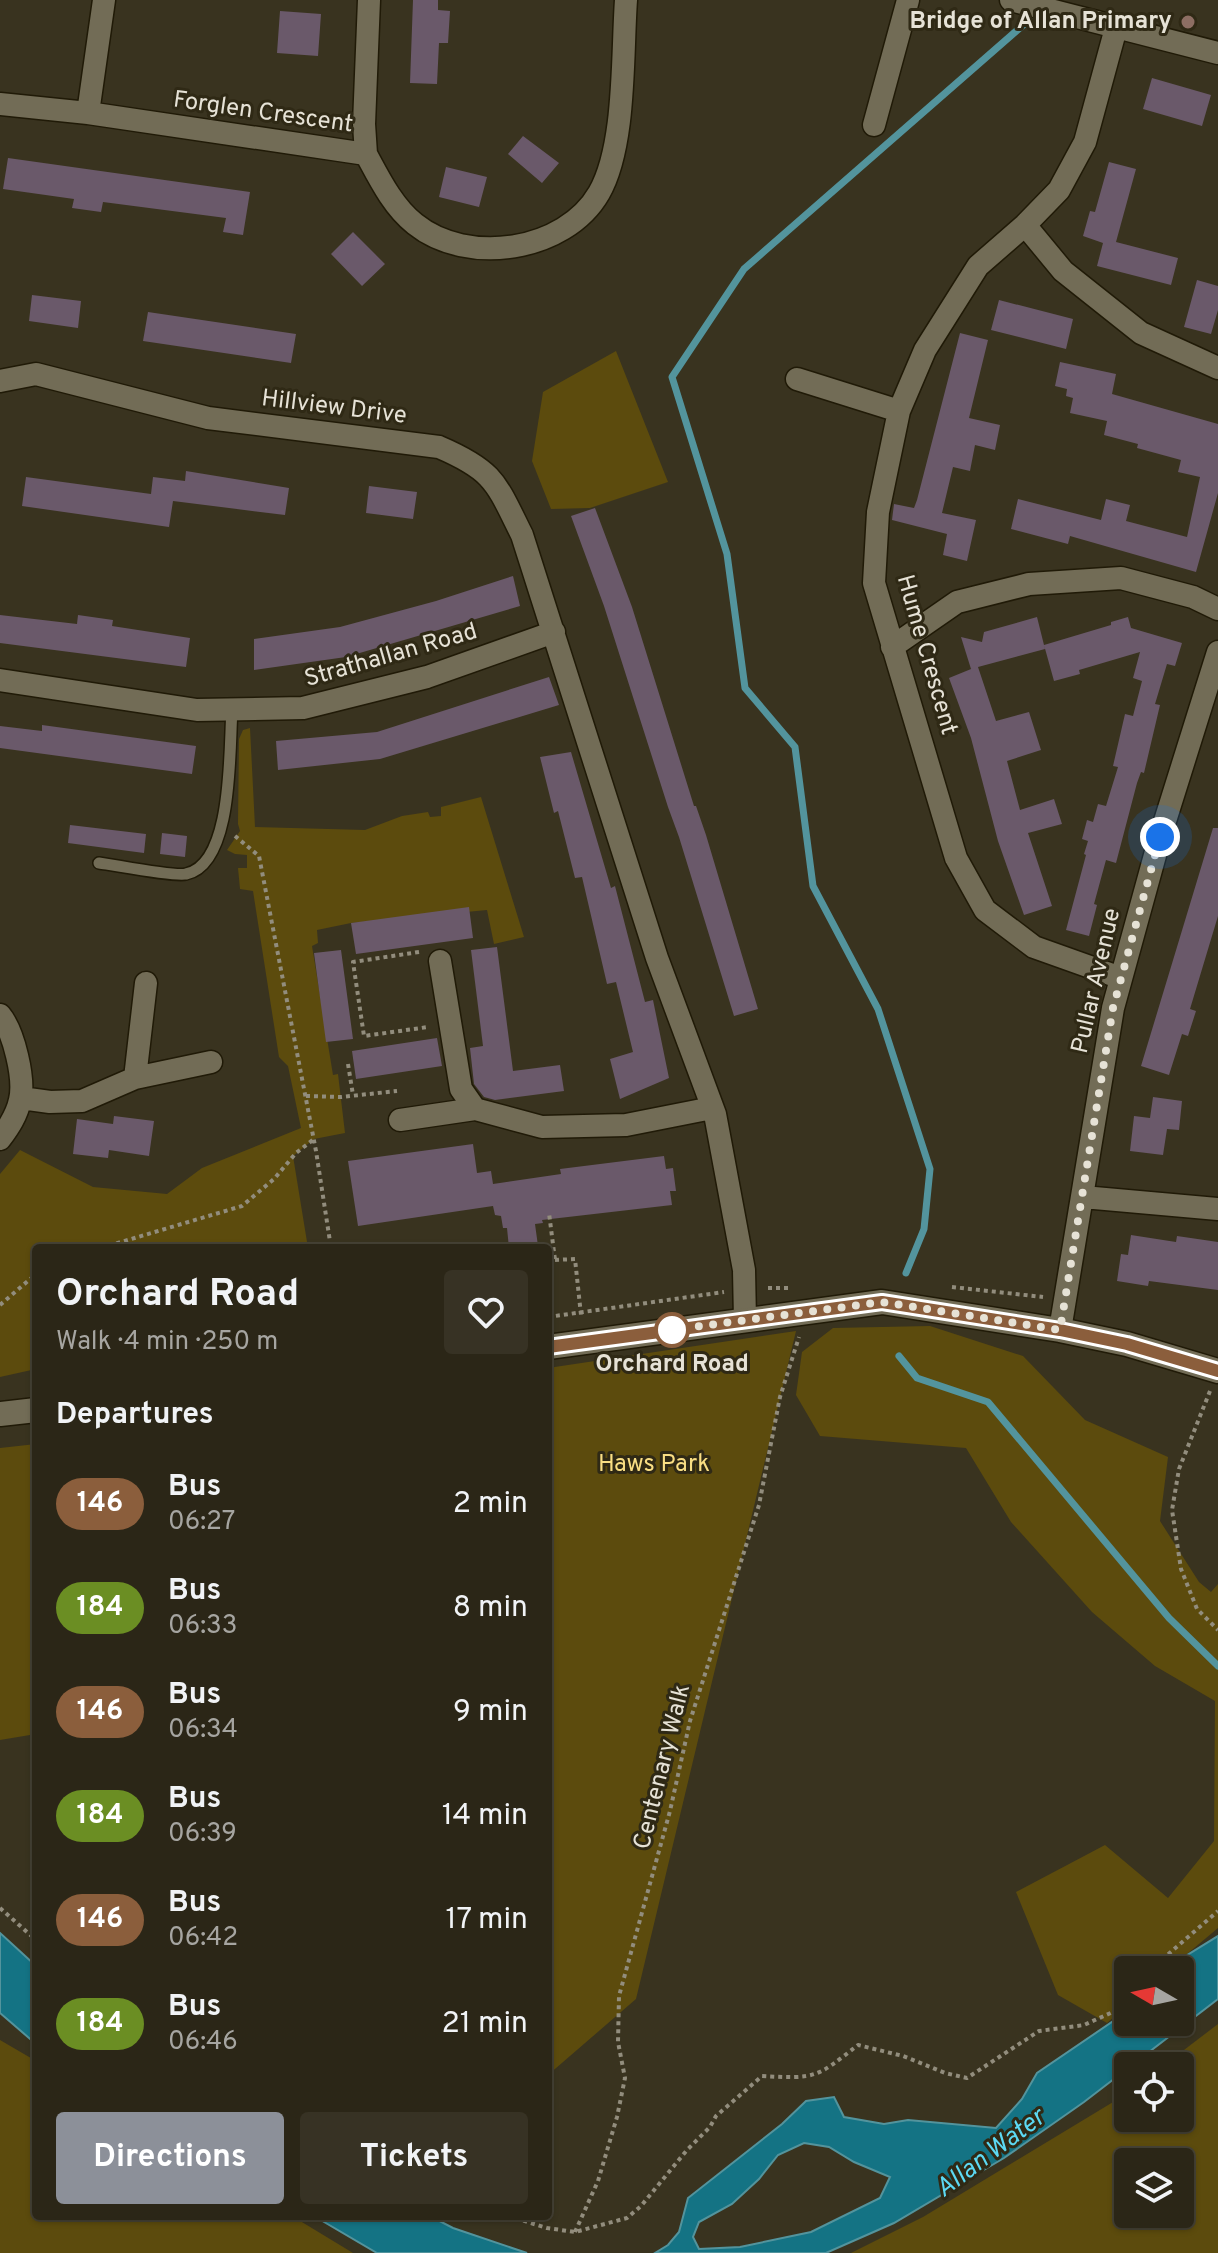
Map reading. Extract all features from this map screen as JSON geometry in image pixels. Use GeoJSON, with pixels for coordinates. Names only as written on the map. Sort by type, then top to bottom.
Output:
{"type":"FeatureCollection","features":[{"type":"Feature","properties":{"kind":"main road"},"geometry":{"type":"LineString","coordinates":[[552,1346],[882,1302],[1060,1330],[1127,1344],[1218,1371]]}},
{"type":"Feature","properties":{"kind":"main road"},"geometry":{"type":"LineString","coordinates":[[0,1414],[32,1410]]}},
{"type":"Feature","properties":{"kind":"street"},"geometry":{"type":"LineString","coordinates":[[88,113],[104,0]]}},
{"type":"Feature","properties":{"kind":"street"},"geometry":{"type":"LineString","coordinates":[[366,154],[364,124],[369,0]]}},
{"type":"Feature","properties":{"kind":"street","name":"Forglen Crescent"},"geometry":{"type":"LineString","coordinates":[[0,104],[88,113],[366,154],[386,190],[412,223],[431,235],[466,246],[511,248],[551,235],[577,218],[599,193],[617,148],[626,0]]}},
{"type":"Feature","properties":{"kind":"street"},"geometry":{"type":"LineString","coordinates":[[874,125],[908,0]]}},
{"type":"Feature","properties":{"kind":"street"},"geometry":{"type":"LineString","coordinates":[[1011,0],[1218,53]]}},
{"type":"Feature","properties":{"kind":"street","name":"Hume Crescent"},"geometry":{"type":"LineString","coordinates":[[1116,28],[1085,142],[1059,190],[978,266],[925,350],[899,411],[878,512],[874,583],[956,858],[985,910],[1034,947],[1121,978]]}},
{"type":"Feature","properties":{"kind":"street"},"geometry":{"type":"LineString","coordinates":[[1025,225],[1063,271],[1141,333],[1218,368]]}},
{"type":"Feature","properties":{"kind":"street","name":"Hillview Drive"},"geometry":{"type":"LineString","coordinates":[[0,381],[36,374],[208,418],[439,447],[472,461],[495,482],[522,535],[554,632]]}},
{"type":"Feature","properties":{"kind":"street"},"geometry":{"type":"LineString","coordinates":[[797,379],[899,411]]}},
{"type":"Feature","properties":{"kind":"street"},"geometry":{"type":"LineString","coordinates":[[892,647],[957,602],[1029,584],[1121,578],[1193,597],[1218,609]]}},
{"type":"Feature","properties":{"kind":"street"},"geometry":{"type":"LineString","coordinates":[[554,632],[657,958],[712,1108],[744,1270],[745,1320]]}},
{"type":"Feature","properties":{"kind":"street","name":"Strathallan Road"},"geometry":{"type":"LineString","coordinates":[[0,680],[197,710],[303,708],[427,677],[554,632]]}},
{"type":"Feature","properties":{"kind":"street","name":"Pullar Avenue"},"geometry":{"type":"LineString","coordinates":[[1060,1330],[1113,1008],[1160,837],[1218,652]]}},
{"type":"Feature","properties":{"kind":"street"},"geometry":{"type":"LineString","coordinates":[[433,956],[461,1089],[475,1109]]}},
{"type":"Feature","properties":{"kind":"street"},"geometry":{"type":"LineString","coordinates":[[135,1078],[146,983]]}},
{"type":"Feature","properties":{"kind":"street"},"geometry":{"type":"LineString","coordinates":[[0,1015],[18,1060],[21,1098],[12,1123],[0,1139]]}},
{"type":"Feature","properties":{"kind":"street"},"geometry":{"type":"LineString","coordinates":[[21,1098],[50,1102],[82,1101],[135,1078],[211,1062]]}},
{"type":"Feature","properties":{"kind":"street"},"geometry":{"type":"LineString","coordinates":[[400,1120],[475,1109],[542,1127],[626,1125],[712,1108]]}},
{"type":"Feature","properties":{"kind":"street"},"geometry":{"type":"LineString","coordinates":[[1083,1197],[1218,1209]]}},
{"type":"Feature","properties":{"kind":"lane"},"geometry":{"type":"LineString","coordinates":[[99,863],[185,875],[202,865],[214,849],[223,826],[232,710]]}},
{"type":"Feature","properties":{"kind":"path"},"geometry":{"type":"LineString","coordinates":[[223,826],[259,856],[314,1139],[330,1244]]}},
{"type":"Feature","properties":{"kind":"path"},"geometry":{"type":"LineString","coordinates":[[433,956],[353,962],[364,1036],[439,1025]]}},
{"type":"Feature","properties":{"kind":"path"},"geometry":{"type":"LineString","coordinates":[[348,1064],[353,1095]]}},
{"type":"Feature","properties":{"kind":"path"},"geometry":{"type":"LineString","coordinates":[[306,1096],[341,1097],[397,1091]]}},
{"type":"Feature","properties":{"kind":"path"},"geometry":{"type":"LineString","coordinates":[[114,1244],[242,1206],[314,1139]]}},
{"type":"Feature","properties":{"kind":"path"},"geometry":{"type":"LineString","coordinates":[[549,1213],[555,1260]]}},
{"type":"Feature","properties":{"kind":"path"},"geometry":{"type":"LineString","coordinates":[[552,1260],[575,1259],[583,1342]]}},
{"type":"Feature","properties":{"kind":"path"},"geometry":{"type":"LineString","coordinates":[[0,1305],[32,1277]]}},
{"type":"Feature","properties":{"kind":"path","name":"Centenary Walk"},"geometry":{"type":"LineString","coordinates":[[575,2232],[598,2181],[625,2078],[618,2042],[619,1996],[670,1811],[690,1721],[759,1505],[780,1397],[807,1311]]}},
{"type":"Feature","properties":{"kind":"path"},"geometry":{"type":"LineString","coordinates":[[1218,1371],[1179,1469],[1172,1510],[1181,1569],[1197,1609],[1218,1630]]}},
{"type":"Feature","properties":{"kind":"path"},"geometry":{"type":"LineString","coordinates":[[0,1908],[32,1936]]}},
{"type":"Feature","properties":{"kind":"path"},"geometry":{"type":"LineString","coordinates":[[1166,1956],[1218,1911]]}},
{"type":"Feature","properties":{"kind":"path"},"geometry":{"type":"LineString","coordinates":[[521,2220],[575,2232],[627,2218],[710,2127],[716,2116],[762,2076],[803,2078],[822,2073],[858,2045],[903,2056],[945,2073],[967,2078],[1039,2031],[1084,2025],[1114,2011]]}},
{"type":"Feature","properties":{"kind":"green space"},"geometry":{"type":"Polygon","coordinates":[[[616,351],[668,482],[590,508],[551,509],[532,461],[543,392],[616,351]]]}},
{"type":"Feature","properties":{"kind":"green space"},"geometry":{"type":"Polygon","coordinates":[[[250,728],[255,827],[365,830],[402,816],[428,812],[430,817],[441,816],[441,807],[481,797],[524,937],[494,944],[487,910],[351,923],[317,930],[318,943],[312,946],[333,1075],[338,1074],[345,1133],[314,1139],[293,1156],[307,1244],[32,1244],[32,1370],[0,1377],[0,1174],[20,1150],[93,1187],[167,1194],[202,1168],[301,1128],[288,1066],[279,1057],[253,891],[240,889],[238,868],[247,868],[247,855],[227,850],[240,831],[239,739],[243,730],[250,728]]]}},
{"type":"Feature","properties":{"kind":"green space"},"geometry":{"type":"Polygon","coordinates":[[[930,1326],[1023,1356],[1085,1420],[1168,1457],[1160,1521],[1199,1582],[1211,1592],[1218,1584],[1218,1928],[1185,1956],[1114,1956],[1114,2017],[1107,2023],[1058,1995],[1016,1892],[1105,1845],[1168,1898],[1214,1841],[1215,1701],[1155,1666],[1092,1612],[1011,1522],[966,1448],[820,1436],[796,1395],[802,1352],[833,1328],[930,1326]]]}},
{"type":"Feature","properties":{"kind":"green space","name":"Haws Park"},"geometry":{"type":"Polygon","coordinates":[[[796,1331],[636,1999],[552,2072],[552,1367],[796,1331]]]}},
{"type":"Feature","properties":{"kind":"green space"},"geometry":{"type":"Polygon","coordinates":[[[32,1444],[32,1735],[0,1740],[0,1448],[32,1444]]]}},
{"type":"Feature","properties":{"kind":"green space"},"geometry":{"type":"Polygon","coordinates":[[[1218,2024],[1218,2253],[851,2253],[923,2217],[1114,2101],[1114,2132],[1194,2132],[1194,2052],[1181,2052],[1218,2024]]]}},
{"type":"Feature","properties":{"kind":"green space"},"geometry":{"type":"Polygon","coordinates":[[[0,2040],[32,2059],[32,2220],[299,2220],[353,2253],[0,2253],[0,2040]]]}},
{"type":"Feature","properties":{"kind":"water"},"geometry":{"type":"Polygon","coordinates":[[[0,1933],[32,1962],[32,2041],[0,2013],[0,1933]]]}},
{"type":"Feature","properties":{"kind":"water"},"geometry":{"type":"Polygon","coordinates":[[[1218,1936],[1218,1999],[1194,2017],[1194,1956],[1186,1956],[1218,1936]]]}},
{"type":"Feature","properties":{"kind":"water","name":"Allan Water"},"geometry":{"type":"Polygon","coordinates":[[[1114,2021],[1114,2036],[1170,2036],[1149,2052],[1114,2052],[1114,2079],[1004,2158],[894,2223],[826,2253],[655,2253],[668,2245],[679,2232],[688,2198],[782,2124],[806,2101],[834,2097],[844,2117],[884,2124],[908,2120],[996,2128],[1022,2099],[1037,2073],[1114,2021]],[[804,2143],[778,2155],[759,2179],[732,2204],[699,2222],[693,2237],[699,2249],[740,2247],[811,2232],[880,2198],[890,2177],[854,2162],[829,2147],[804,2143]]]}},
{"type":"Feature","properties":{"kind":"water"},"geometry":{"type":"Polygon","coordinates":[[[321,2220],[438,2220],[527,2253],[377,2253],[321,2220]]]}},
{"type":"Feature","properties":{"kind":"building"},"geometry":{"type":"Polygon","coordinates":[[[413,0],[438,0],[438,10],[450,11],[448,43],[439,43],[437,84],[410,83],[413,0]]]}},
{"type":"Feature","properties":{"kind":"building"},"geometry":{"type":"Polygon","coordinates":[[[280,11],[321,14],[318,56],[277,53],[280,11]]]}},
{"type":"Feature","properties":{"kind":"building"},"geometry":{"type":"Polygon","coordinates":[[[1152,78],[1211,95],[1202,126],[1143,109],[1152,78]]]}},
{"type":"Feature","properties":{"kind":"building"},"geometry":{"type":"Polygon","coordinates":[[[523,136],[559,163],[542,183],[508,154],[523,136]]]}},
{"type":"Feature","properties":{"kind":"building"},"geometry":{"type":"Polygon","coordinates":[[[8,158],[250,192],[243,235],[223,232],[226,218],[103,202],[101,212],[72,208],[74,199],[3,189],[8,158]]]}},
{"type":"Feature","properties":{"kind":"building"},"geometry":{"type":"Polygon","coordinates":[[[1109,162],[1136,169],[1116,242],[1178,258],[1171,285],[1097,266],[1103,243],[1083,236],[1090,211],[1095,212],[1109,162]]]}},
{"type":"Feature","properties":{"kind":"building"},"geometry":{"type":"Polygon","coordinates":[[[446,167],[487,177],[479,207],[439,197],[446,167]]]}},
{"type":"Feature","properties":{"kind":"building"},"geometry":{"type":"Polygon","coordinates":[[[353,232],[385,264],[362,286],[331,254],[353,232]]]}},
{"type":"Feature","properties":{"kind":"building"},"geometry":{"type":"Polygon","coordinates":[[[1197,280],[1218,286],[1218,310],[1211,334],[1184,327],[1197,280]]]}},
{"type":"Feature","properties":{"kind":"building"},"geometry":{"type":"Polygon","coordinates":[[[32,295],[81,301],[78,328],[29,321],[32,295]]]}},
{"type":"Feature","properties":{"kind":"building"},"geometry":{"type":"Polygon","coordinates":[[[999,300],[1073,319],[1066,349],[991,330],[999,300]]]}},
{"type":"Feature","properties":{"kind":"building"},"geometry":{"type":"Polygon","coordinates":[[[148,312],[296,334],[291,363],[143,341],[148,312]]]}},
{"type":"Feature","properties":{"kind":"building"},"geometry":{"type":"Polygon","coordinates":[[[960,333],[988,340],[969,418],[1000,425],[995,450],[975,445],[970,471],[953,467],[942,513],[976,520],[967,561],[943,555],[947,534],[892,520],[894,504],[914,508],[917,500],[960,333]]]}},
{"type":"Feature","properties":{"kind":"building"},"geometry":{"type":"Polygon","coordinates":[[[1060,362],[1116,374],[1112,394],[1218,424],[1218,493],[1196,572],[1070,536],[1068,544],[1011,529],[1018,499],[1101,520],[1106,499],[1130,505],[1126,521],[1187,537],[1200,477],[1178,472],[1181,460],[1104,435],[1107,421],[1070,413],[1073,398],[1066,396],[1067,389],[1055,386],[1060,362]]]}},
{"type":"Feature","properties":{"kind":"building"},"geometry":{"type":"Polygon","coordinates":[[[186,471],[289,488],[285,515],[173,501],[169,527],[22,506],[26,477],[151,494],[153,477],[185,481],[186,471]]]}},
{"type":"Feature","properties":{"kind":"building"},"geometry":{"type":"Polygon","coordinates":[[[369,486],[417,492],[413,519],[366,513],[369,486]]]}},
{"type":"Feature","properties":{"kind":"building"},"geometry":{"type":"Polygon","coordinates":[[[595,508],[632,607],[694,806],[706,835],[758,1009],[734,1016],[604,606],[571,516],[595,508]]]}},
{"type":"Feature","properties":{"kind":"building"},"geometry":{"type":"Polygon","coordinates":[[[513,576],[520,606],[346,657],[254,670],[254,639],[340,627],[513,576]]]}},
{"type":"Feature","properties":{"kind":"building"},"geometry":{"type":"Polygon","coordinates":[[[0,615],[77,624],[78,615],[113,620],[112,626],[190,638],[186,667],[0,643],[0,615]]]}},
{"type":"Feature","properties":{"kind":"building"},"geometry":{"type":"Polygon","coordinates":[[[1037,617],[1045,649],[978,667],[996,721],[1029,712],[1041,750],[1007,761],[1020,810],[1054,799],[1062,824],[1028,833],[1052,906],[1024,915],[998,841],[971,738],[949,678],[976,667],[971,669],[961,637],[982,642],[984,632],[1037,617]]]}},
{"type":"Feature","properties":{"kind":"building"},"geometry":{"type":"Polygon","coordinates":[[[1128,617],[1131,628],[1182,643],[1175,666],[1167,664],[1155,704],[1160,705],[1144,773],[1141,772],[1137,783],[1116,863],[1106,860],[1089,936],[1066,930],[1086,855],[1088,841],[1082,839],[1087,820],[1093,822],[1098,804],[1106,806],[1118,767],[1113,766],[1125,714],[1133,716],[1142,681],[1133,678],[1140,652],[1079,670],[1080,674],[1054,681],[1044,645],[1128,617]]]}},
{"type":"Feature","properties":{"kind":"building"},"geometry":{"type":"Polygon","coordinates":[[[549,677],[559,705],[380,759],[278,770],[276,741],[377,732],[549,677]]]}},
{"type":"Feature","properties":{"kind":"building"},"geometry":{"type":"Polygon","coordinates":[[[42,725],[196,746],[192,774],[0,748],[0,726],[42,731],[42,725]]]}},
{"type":"Feature","properties":{"kind":"building"},"geometry":{"type":"Polygon","coordinates":[[[571,752],[611,888],[615,886],[645,1002],[653,1000],[669,1078],[620,1099],[610,1059],[633,1052],[616,982],[607,984],[582,877],[575,878],[540,757],[571,752]]]}},
{"type":"Feature","properties":{"kind":"building"},"geometry":{"type":"Polygon","coordinates":[[[70,825],[146,834],[144,853],[68,843],[70,825]]]}},
{"type":"Feature","properties":{"kind":"building"},"geometry":{"type":"Polygon","coordinates":[[[1213,828],[1218,828],[1218,916],[1190,1009],[1196,1011],[1188,1036],[1182,1034],[1169,1075],[1141,1066],[1213,828]]]}},
{"type":"Feature","properties":{"kind":"building"},"geometry":{"type":"Polygon","coordinates":[[[162,833],[187,836],[185,857],[160,854],[162,833]]]}},
{"type":"Feature","properties":{"kind":"building"},"geometry":{"type":"Polygon","coordinates":[[[469,907],[473,938],[356,954],[351,923],[469,907]]]}},
{"type":"Feature","properties":{"kind":"building"},"geometry":{"type":"Polygon","coordinates":[[[497,947],[513,1071],[560,1065],[564,1091],[495,1100],[484,1097],[474,1084],[470,1048],[483,1046],[471,950],[497,947]]]}},
{"type":"Feature","properties":{"kind":"building"},"geometry":{"type":"Polygon","coordinates":[[[341,950],[353,1039],[326,1042],[314,953],[341,950]]]}},
{"type":"Feature","properties":{"kind":"building"},"geometry":{"type":"Polygon","coordinates":[[[437,1038],[442,1066],[356,1079],[352,1051],[437,1038]]]}},
{"type":"Feature","properties":{"kind":"building"},"geometry":{"type":"Polygon","coordinates":[[[1153,1097],[1182,1101],[1179,1130],[1167,1129],[1163,1155],[1130,1151],[1134,1116],[1150,1118],[1153,1097]]]}},
{"type":"Feature","properties":{"kind":"building"},"geometry":{"type":"Polygon","coordinates":[[[114,1116],[154,1121],[149,1156],[109,1150],[108,1158],[73,1154],[77,1119],[113,1124],[114,1116]]]}},
{"type":"Feature","properties":{"kind":"building"},"geometry":{"type":"Polygon","coordinates":[[[473,1144],[477,1173],[491,1171],[493,1184],[561,1174],[560,1169],[664,1156],[666,1169],[673,1168],[676,1191],[670,1191],[672,1205],[542,1220],[543,1223],[535,1224],[538,1244],[509,1244],[507,1228],[503,1228],[501,1216],[495,1215],[493,1206],[358,1226],[348,1161],[473,1144]]]}},
{"type":"Feature","properties":{"kind":"building"},"geometry":{"type":"Polygon","coordinates":[[[1131,1235],[1176,1242],[1177,1236],[1218,1242],[1218,1290],[1149,1281],[1148,1286],[1117,1281],[1121,1254],[1128,1255],[1131,1235]]]}},
{"type":"Feature","properties":{"kind":"waterway"},"geometry":{"type":"LineString","coordinates":[[906,1273],[924,1229],[930,1169],[878,1009],[813,886],[795,747],[745,688],[727,554],[672,377],[744,269],[1038,12]]}},
{"type":"Feature","properties":{"kind":"waterway"},"geometry":{"type":"LineString","coordinates":[[899,1356],[917,1378],[988,1402],[1169,1618],[1218,1666]]}},
{"type":"Feature","properties":{"kind":"bus line","name":"146"},"geometry":{"type":"LineString","coordinates":[[552,1346],[882,1302],[1060,1330],[1127,1344],[1218,1371]]}},
{"type":"Feature","properties":{"kind":"place","name":"Bridge of Allan Primary"},"geometry":{"type":"Point","coordinates":[1188,22]}},
{"type":"Feature","properties":{"kind":"place","name":"Orchard Road"},"geometry":{"type":"Point","coordinates":[672,1330]}},
{"type":"Feature","properties":{"kind":"route"},"geometry":{"type":"LineString","coordinates":[[672,1330],[664,1331],[882,1302],[1060,1330],[1113,1008],[1160,837]]}}]}
